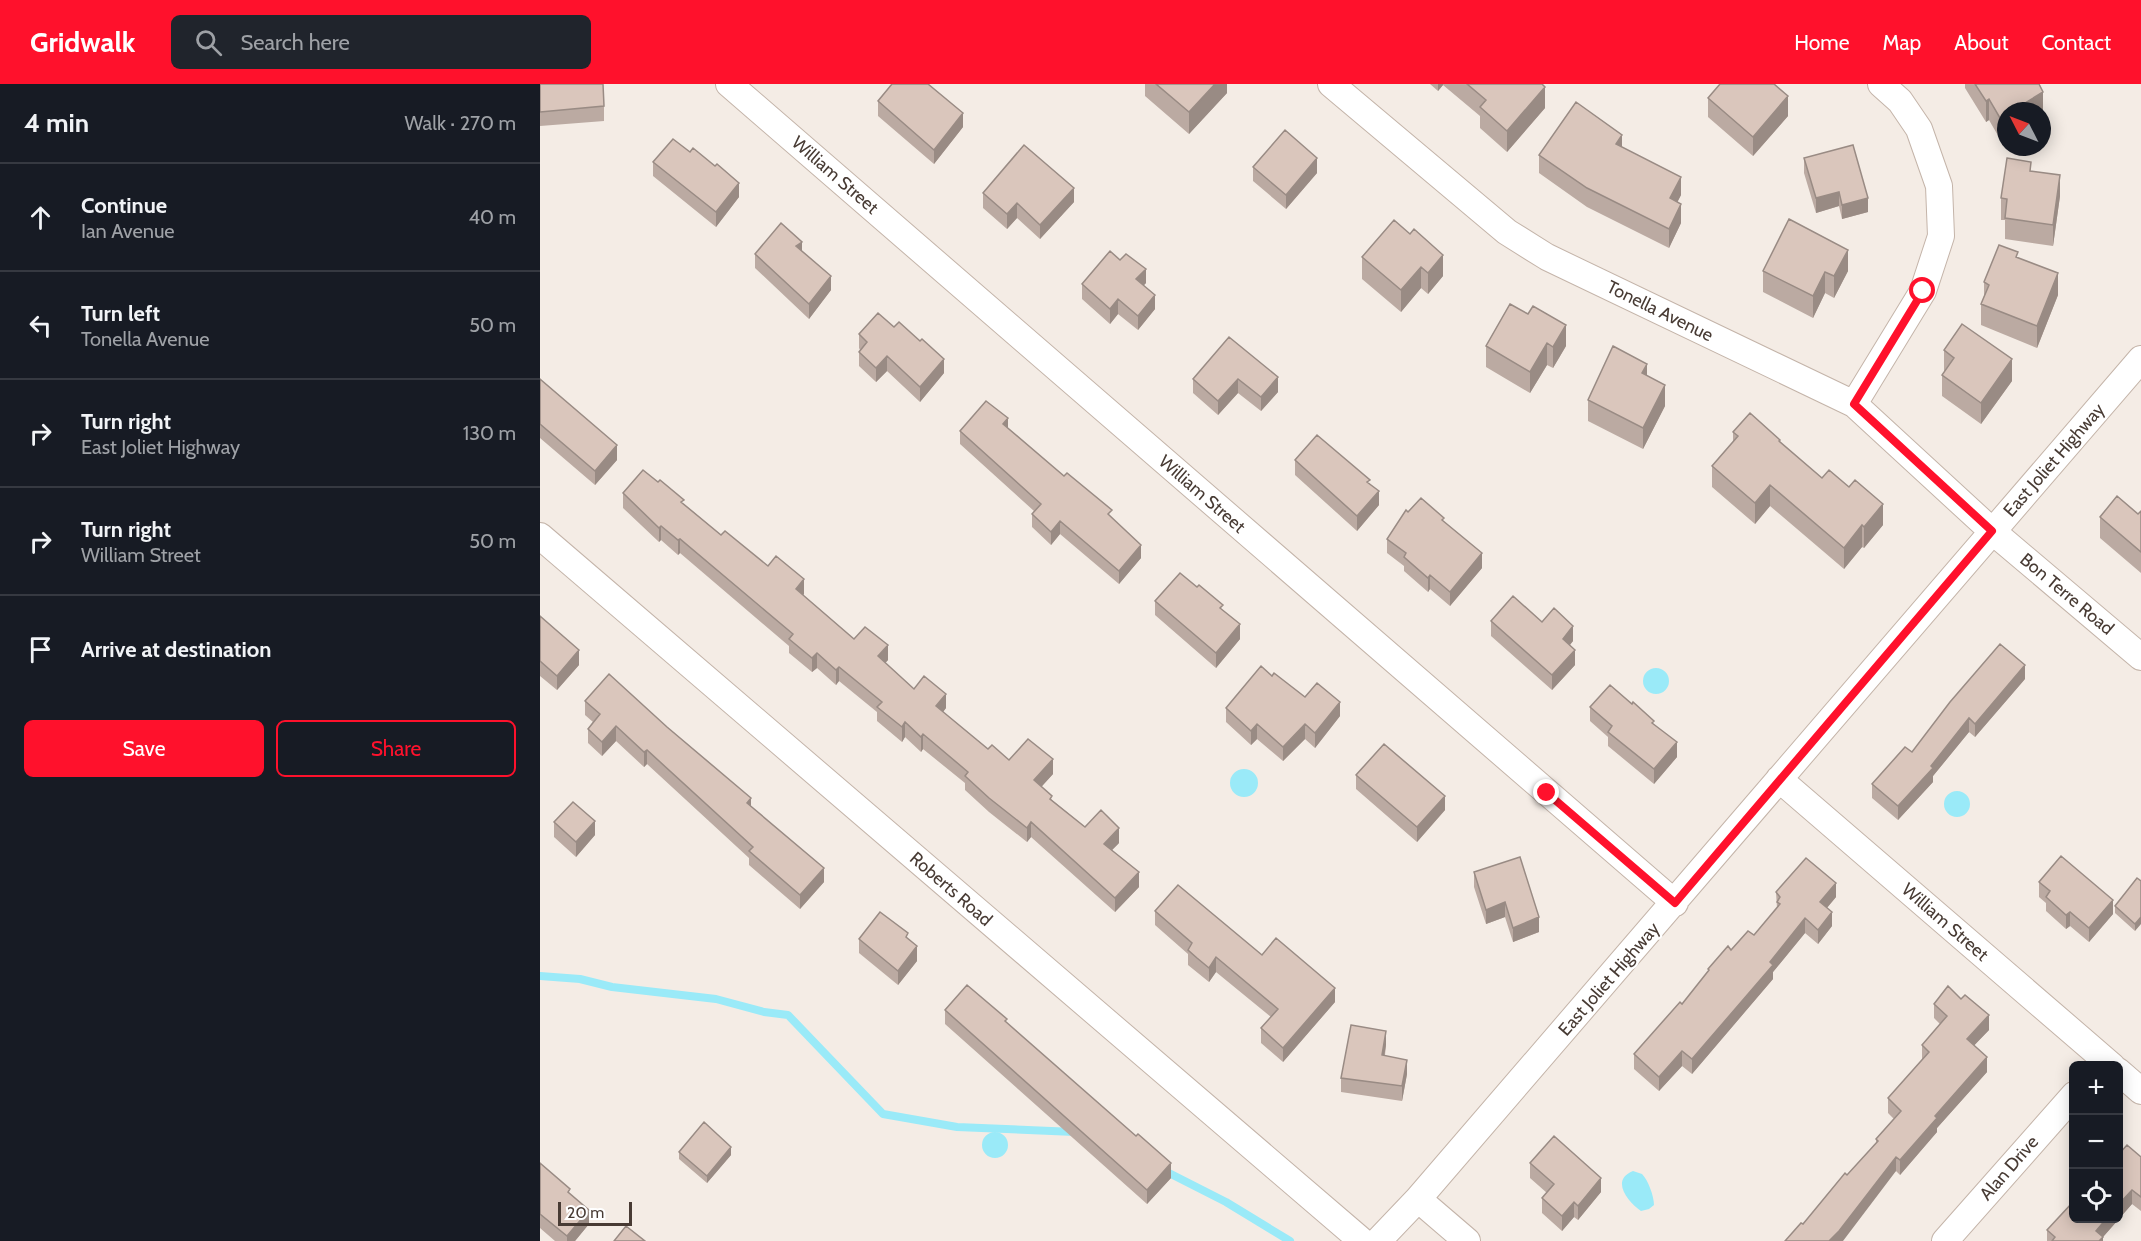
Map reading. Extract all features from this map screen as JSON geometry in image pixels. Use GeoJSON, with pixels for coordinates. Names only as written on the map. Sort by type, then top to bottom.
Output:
{"type":"FeatureCollection","features":[{"type":"Feature","properties":{"kind":"street","name":"William Street"},"geometry":{"type":"LineString","coordinates":[[729,84],[1675,903]]}},
{"type":"Feature","properties":{"kind":"street","name":"Tonella Avenue"},"geometry":{"type":"LineString","coordinates":[[1331,84],[1507,232],[1537,251],[1854,404],[1992,531]]}},
{"type":"Feature","properties":{"kind":"street"},"geometry":{"type":"LineString","coordinates":[[1854,404],[1923,291],[1941,236],[1939,186],[1919,129],[1900,101],[1881,84]]}},
{"type":"Feature","properties":{"kind":"street","name":"East Joliet Highway"},"geometry":{"type":"LineString","coordinates":[[1378,1241],[1418,1199],[1675,903],[2141,359]]}},
{"type":"Feature","properties":{"kind":"street","name":"Bon Terre Road"},"geometry":{"type":"LineString","coordinates":[[1992,531],[2141,657]]}},
{"type":"Feature","properties":{"kind":"street","name":"Roberts Road"},"geometry":{"type":"LineString","coordinates":[[540,536],[1362,1241]]}},
{"type":"Feature","properties":{"kind":"street","name":"William Street"},"geometry":{"type":"LineString","coordinates":[[1779,779],[2104,1061]]}},
{"type":"Feature","properties":{"kind":"street","name":"William Street"},"geometry":{"type":"LineString","coordinates":[[2123,1076],[2141,1091]]}},
{"type":"Feature","properties":{"kind":"street","name":"Alan Drive"},"geometry":{"type":"LineString","coordinates":[[1945,1241],[2069,1100]]}},
{"type":"Feature","properties":{"kind":"street"},"geometry":{"type":"LineString","coordinates":[[1418,1199],[1467,1241]]}},
{"type":"Feature","properties":{"kind":"water"},"geometry":{"type":"Polygon","coordinates":[[[1656,668],[1666,671],[1669,681],[1666,691],[1656,694],[1646,691],[1643,681],[1646,671],[1656,668]]]}},
{"type":"Feature","properties":{"kind":"water"},"geometry":{"type":"Polygon","coordinates":[[[1244,769],[1254,773],[1258,783],[1254,793],[1244,797],[1234,793],[1230,783],[1234,773],[1244,769]]]}},
{"type":"Feature","properties":{"kind":"water"},"geometry":{"type":"Polygon","coordinates":[[[1957,791],[1966,795],[1970,804],[1966,813],[1957,817],[1948,813],[1944,804],[1948,795],[1957,791]]]}},
{"type":"Feature","properties":{"kind":"water"},"geometry":{"type":"Polygon","coordinates":[[[995,1132],[1004,1136],[1008,1145],[1004,1154],[995,1158],[986,1154],[982,1145],[986,1136],[995,1132]]]}},
{"type":"Feature","properties":{"kind":"water"},"geometry":{"type":"Polygon","coordinates":[[[1633,1171],[1642,1174],[1650,1188],[1654,1205],[1649,1209],[1641,1211],[1624,1191],[1623,1180],[1633,1171]]]}},
{"type":"Feature","properties":{"kind":"building"},"geometry":{"type":"Polygon","coordinates":[[[540,84],[603,84],[604,106],[540,112],[540,84]]]}},
{"type":"Feature","properties":{"kind":"building"},"geometry":{"type":"Polygon","coordinates":[[[892,84],[928,84],[963,113],[934,150],[878,101],[892,84]]]}},
{"type":"Feature","properties":{"kind":"building"},"geometry":{"type":"Polygon","coordinates":[[[1156,84],[1215,84],[1189,112],[1156,84]]]}},
{"type":"Feature","properties":{"kind":"building"},"geometry":{"type":"Polygon","coordinates":[[[1467,84],[1542,84],[1545,87],[1507,131],[1480,107],[1486,100],[1467,84]]]}},
{"type":"Feature","properties":{"kind":"building"},"geometry":{"type":"Polygon","coordinates":[[[1720,84],[1774,84],[1788,96],[1753,137],[1708,98],[1720,84]]]}},
{"type":"Feature","properties":{"kind":"building"},"geometry":{"type":"Polygon","coordinates":[[[1975,84],[2039,84],[2043,92],[2027,102],[1997,102],[1997,113],[1989,99],[1986,101],[1975,84]]]}},
{"type":"Feature","properties":{"kind":"building"},"geometry":{"type":"Polygon","coordinates":[[[1576,102],[1622,135],[1616,144],[1681,177],[1670,198],[1681,204],[1669,229],[1587,188],[1539,155],[1576,102]]]}},
{"type":"Feature","properties":{"kind":"building"},"geometry":{"type":"Polygon","coordinates":[[[1285,130],[1317,158],[1286,195],[1253,167],[1285,130]]]}},
{"type":"Feature","properties":{"kind":"building"},"geometry":{"type":"Polygon","coordinates":[[[673,139],[690,152],[693,148],[715,166],[717,164],[739,183],[716,212],[653,162],[673,139]]]}},
{"type":"Feature","properties":{"kind":"building"},"geometry":{"type":"Polygon","coordinates":[[[1024,145],[1074,188],[1040,225],[1017,203],[1007,214],[983,193],[1024,145]]]}},
{"type":"Feature","properties":{"kind":"building"},"geometry":{"type":"Polygon","coordinates":[[[1853,145],[1868,198],[1842,205],[1839,192],[1816,198],[1804,158],[1853,145]]]}},
{"type":"Feature","properties":{"kind":"building"},"geometry":{"type":"Polygon","coordinates":[[[2007,158],[2031,162],[2030,171],[2060,175],[2053,225],[2005,218],[2007,199],[2001,198],[2007,158]]]}},
{"type":"Feature","properties":{"kind":"building"},"geometry":{"type":"Polygon","coordinates":[[[1789,219],[1848,250],[1834,276],[1825,272],[1813,296],[1763,271],[1789,219]]]}},
{"type":"Feature","properties":{"kind":"building"},"geometry":{"type":"Polygon","coordinates":[[[1394,220],[1410,234],[1414,229],[1443,255],[1428,273],[1421,267],[1401,290],[1362,257],[1394,220]]]}},
{"type":"Feature","properties":{"kind":"building"},"geometry":{"type":"Polygon","coordinates":[[[781,223],[802,242],[796,246],[831,276],[809,304],[755,254],[781,223]]]}},
{"type":"Feature","properties":{"kind":"building"},"geometry":{"type":"Polygon","coordinates":[[[1999,245],[2018,252],[2016,257],[2058,273],[2037,326],[1981,304],[1989,285],[1984,282],[1999,245]]]}},
{"type":"Feature","properties":{"kind":"building"},"geometry":{"type":"Polygon","coordinates":[[[1110,251],[1120,260],[1126,254],[1146,269],[1136,279],[1155,295],[1138,316],[1118,299],[1110,309],[1082,284],[1110,251]]]}},
{"type":"Feature","properties":{"kind":"building"},"geometry":{"type":"Polygon","coordinates":[[[1510,304],[1528,314],[1533,306],[1566,325],[1553,347],[1547,343],[1530,372],[1486,346],[1510,304]]]}},
{"type":"Feature","properties":{"kind":"building"},"geometry":{"type":"Polygon","coordinates":[[[878,313],[894,327],[899,322],[944,359],[920,387],[887,356],[876,368],[859,352],[867,342],[859,334],[878,313]]]}},
{"type":"Feature","properties":{"kind":"building"},"geometry":{"type":"Polygon","coordinates":[[[1962,324],[2012,359],[1981,403],[1942,375],[1954,358],[1944,350],[1962,324]]]}},
{"type":"Feature","properties":{"kind":"building"},"geometry":{"type":"Polygon","coordinates":[[[1229,337],[1278,377],[1261,397],[1238,379],[1218,401],[1193,379],[1229,337]]]}},
{"type":"Feature","properties":{"kind":"building"},"geometry":{"type":"Polygon","coordinates":[[[1613,346],[1647,364],[1642,373],[1665,385],[1643,428],[1588,400],[1613,346]]]}},
{"type":"Feature","properties":{"kind":"building"},"geometry":{"type":"Polygon","coordinates":[[[540,379],[617,445],[595,471],[540,424],[540,379]]]}},
{"type":"Feature","properties":{"kind":"building"},"geometry":{"type":"Polygon","coordinates":[[[986,401],[1008,418],[1003,424],[1064,476],[1067,473],[1112,510],[1108,514],[1141,545],[1119,571],[1060,521],[1051,532],[1032,514],[1041,504],[960,431],[986,401]]]}},
{"type":"Feature","properties":{"kind":"building"},"geometry":{"type":"Polygon","coordinates":[[[1750,413],[1822,478],[1829,470],[1849,487],[1855,480],[1883,504],[1844,548],[1770,485],[1755,503],[1712,466],[1738,436],[1733,432],[1750,413]]]}},
{"type":"Feature","properties":{"kind":"building"},"geometry":{"type":"Polygon","coordinates":[[[1317,435],[1370,480],[1367,482],[1379,491],[1357,516],[1295,460],[1317,435]]]}},
{"type":"Feature","properties":{"kind":"building"},"geometry":{"type":"Polygon","coordinates":[[[643,470],[658,482],[660,480],[684,500],[681,502],[721,535],[725,531],[768,566],[776,556],[804,579],[796,589],[854,639],[865,627],[888,645],[878,656],[914,689],[924,676],[946,694],[936,706],[988,749],[992,745],[1009,760],[1028,739],[1053,759],[1034,780],[1052,796],[1050,799],[1085,827],[1101,810],[1119,828],[1104,844],[1139,872],[1115,898],[1031,822],[1027,828],[989,798],[965,776],[968,772],[923,734],[921,737],[905,722],[902,727],[877,707],[882,702],[839,667],[836,670],[817,653],[812,658],[789,639],[793,634],[680,539],[678,540],[661,526],[659,528],[623,493],[643,470]]]}},
{"type":"Feature","properties":{"kind":"building"},"geometry":{"type":"Polygon","coordinates":[[[2117,496],[2138,514],[2141,511],[2141,552],[2100,517],[2117,496]]]}},
{"type":"Feature","properties":{"kind":"building"},"geometry":{"type":"Polygon","coordinates":[[[1421,498],[1444,518],[1442,520],[1482,553],[1450,592],[1430,575],[1428,578],[1404,557],[1406,553],[1387,539],[1406,510],[1408,512],[1421,498]]]}},
{"type":"Feature","properties":{"kind":"building"},"geometry":{"type":"Polygon","coordinates":[[[1180,573],[1223,605],[1220,608],[1240,624],[1216,653],[1155,601],[1180,573]]]}},
{"type":"Feature","properties":{"kind":"building"},"geometry":{"type":"Polygon","coordinates":[[[1513,596],[1542,622],[1554,608],[1573,626],[1563,639],[1575,650],[1552,675],[1491,621],[1513,596]]]}},
{"type":"Feature","properties":{"kind":"building"},"geometry":{"type":"Polygon","coordinates":[[[540,616],[579,650],[557,676],[540,661],[540,616]]]}},
{"type":"Feature","properties":{"kind":"building"},"geometry":{"type":"Polygon","coordinates":[[[2000,644],[2025,665],[1975,724],[1969,718],[1931,766],[1933,768],[1898,806],[1872,784],[1905,747],[1912,752],[1950,702],[2000,644]]]}},
{"type":"Feature","properties":{"kind":"building"},"geometry":{"type":"Polygon","coordinates":[[[1261,666],[1272,676],[1274,673],[1305,697],[1317,683],[1340,702],[1315,733],[1305,724],[1283,747],[1257,724],[1251,731],[1226,708],[1261,666]]]}},
{"type":"Feature","properties":{"kind":"building"},"geometry":{"type":"Polygon","coordinates":[[[609,674],[751,798],[747,803],[824,868],[800,895],[749,851],[753,847],[647,750],[644,752],[616,726],[602,742],[588,729],[600,714],[585,701],[609,674]]]}},
{"type":"Feature","properties":{"kind":"building"},"geometry":{"type":"Polygon","coordinates":[[[1610,685],[1632,704],[1633,702],[1654,721],[1652,723],[1677,742],[1654,769],[1608,732],[1612,726],[1590,707],[1610,685]]]}},
{"type":"Feature","properties":{"kind":"building"},"geometry":{"type":"Polygon","coordinates":[[[1384,744],[1445,796],[1417,827],[1356,775],[1384,744]]]}},
{"type":"Feature","properties":{"kind":"building"},"geometry":{"type":"Polygon","coordinates":[[[573,802],[595,821],[576,842],[554,822],[573,802]]]}},
{"type":"Feature","properties":{"kind":"building"},"geometry":{"type":"Polygon","coordinates":[[[2061,856],[2113,900],[2089,928],[2070,912],[2066,915],[2046,897],[2050,891],[2039,882],[2061,856]]]}},
{"type":"Feature","properties":{"kind":"building"},"geometry":{"type":"Polygon","coordinates":[[[1520,857],[1539,917],[1513,928],[1505,902],[1486,910],[1474,872],[1520,857]]]}},
{"type":"Feature","properties":{"kind":"building"},"geometry":{"type":"Polygon","coordinates":[[[1806,858],[1836,883],[1820,902],[1832,912],[1818,930],[1805,918],[1770,962],[1773,965],[1692,1059],[1682,1051],[1659,1077],[1634,1054],[1680,1002],[1682,1004],[1728,946],[1731,950],[1748,931],[1754,935],[1780,904],[1777,902],[1780,897],[1776,892],[1806,858]]]}},
{"type":"Feature","properties":{"kind":"building"},"geometry":{"type":"Polygon","coordinates":[[[2137,878],[2141,881],[2141,917],[2135,924],[2115,906],[2137,878]]]}},
{"type":"Feature","properties":{"kind":"building"},"geometry":{"type":"Polygon","coordinates":[[[1178,885],[1262,955],[1276,938],[1335,988],[1283,1048],[1261,1028],[1278,1009],[1216,957],[1209,968],[1188,950],[1192,943],[1155,911],[1178,885]]]}},
{"type":"Feature","properties":{"kind":"building"},"geometry":{"type":"Polygon","coordinates":[[[880,912],[908,933],[906,937],[917,946],[898,971],[859,939],[880,912]]]}},
{"type":"Feature","properties":{"kind":"building"},"geometry":{"type":"Polygon","coordinates":[[[967,985],[1136,1136],[1138,1134],[1171,1163],[1147,1190],[945,1010],[967,985]]]}},
{"type":"Feature","properties":{"kind":"building"},"geometry":{"type":"Polygon","coordinates":[[[1948,986],[1961,999],[1965,995],[1989,1015],[1967,1039],[1987,1057],[1900,1160],[1896,1157],[1829,1241],[1785,1241],[1801,1223],[1803,1224],[1845,1173],[1847,1175],[1878,1141],[1876,1139],[1901,1111],[1888,1098],[1929,1052],[1922,1045],[1947,1016],[1934,1004],[1948,986]]]}},
{"type":"Feature","properties":{"kind":"building"},"geometry":{"type":"Polygon","coordinates":[[[1351,1025],[1386,1031],[1382,1055],[1407,1060],[1402,1086],[1341,1078],[1351,1025]]]}},
{"type":"Feature","properties":{"kind":"building"},"geometry":{"type":"Polygon","coordinates":[[[704,1122],[731,1147],[707,1176],[679,1152],[704,1122]]]}},
{"type":"Feature","properties":{"kind":"building"},"geometry":{"type":"Polygon","coordinates":[[[1554,1136],[1601,1178],[1578,1206],[1574,1202],[1562,1216],[1542,1198],[1554,1184],[1530,1163],[1554,1136]]]}},
{"type":"Feature","properties":{"kind":"building"},"geometry":{"type":"Polygon","coordinates":[[[2127,1145],[2141,1157],[2141,1197],[2132,1190],[2123,1200],[2123,1150],[2127,1145]]]}},
{"type":"Feature","properties":{"kind":"building"},"geometry":{"type":"Polygon","coordinates":[[[540,1163],[570,1189],[568,1192],[589,1210],[567,1236],[540,1214],[540,1163]]]}},
{"type":"Feature","properties":{"kind":"building"},"geometry":{"type":"Polygon","coordinates":[[[2069,1206],[2069,1223],[2103,1223],[2096,1231],[2103,1237],[2099,1241],[2052,1241],[2055,1237],[2047,1230],[2069,1206]]]}},
{"type":"Feature","properties":{"kind":"building"},"geometry":{"type":"Polygon","coordinates":[[[626,1226],[645,1241],[614,1241],[626,1226]]]}},
{"type":"Feature","properties":{"kind":"waterway"},"geometry":{"type":"LineString","coordinates":[[540,976],[580,979],[612,987],[716,999],[764,1012],[788,1015],[883,1114],[957,1127],[1075,1132]]}},
{"type":"Feature","properties":{"kind":"waterway"},"geometry":{"type":"LineString","coordinates":[[1163,1170],[1226,1202],[1290,1241]]}},
{"type":"Feature","properties":{"kind":"route"},"geometry":{"type":"LineString","coordinates":[[1547,793],[1675,903],[1992,531],[1854,404],[1923,291]]}}]}
